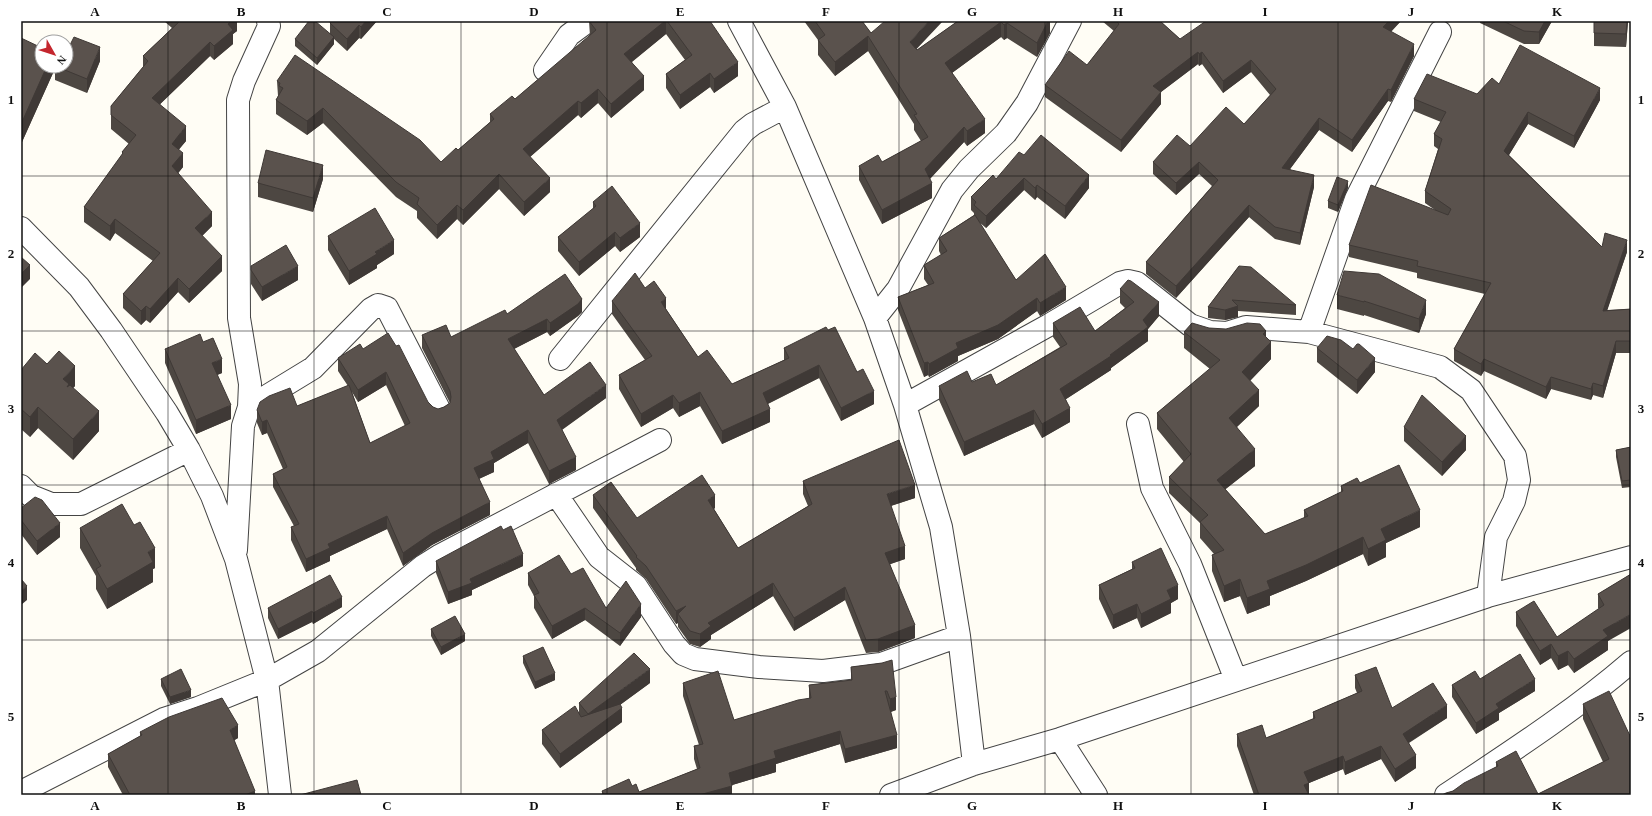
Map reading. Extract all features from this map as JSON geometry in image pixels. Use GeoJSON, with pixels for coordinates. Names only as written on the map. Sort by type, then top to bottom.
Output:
{"type":"FeatureCollection","features":[{"type":"Feature","properties":{"kind":"street"},"geometry":{"type":"LineString","coordinates":[[545,70],[569,35],[588,21]]}},
{"type":"Feature","properties":{"kind":"street"},"geometry":{"type":"LineString","coordinates":[[739,21],[786,107],[875,318],[905,405],[942,527],[959,636],[974,764]]}},
{"type":"Feature","properties":{"kind":"street"},"geometry":{"type":"LineString","coordinates":[[875,318],[898,289],[952,190],[969,169],[1006,133],[1027,103],[1070,21]]}},
{"type":"Feature","properties":{"kind":"street"},"geometry":{"type":"LineString","coordinates":[[236,559],[243,426],[249,407],[250,384],[239,318],[238,100],[244,81],[272,23]]}},
{"type":"Feature","properties":{"kind":"street"},"geometry":{"type":"LineString","coordinates":[[1308,332],[1356,199],[1440,32]]}},
{"type":"Feature","properties":{"kind":"street"},"geometry":{"type":"LineString","coordinates":[[560,360],[744,132],[753,124],[786,107]]}},
{"type":"Feature","properties":{"kind":"street"},"geometry":{"type":"LineString","coordinates":[[21,228],[79,287],[111,330],[167,413],[189,450],[212,496],[236,559],[267,680],[280,795]]}},
{"type":"Feature","properties":{"kind":"street"},"geometry":{"type":"LineString","coordinates":[[905,405],[1124,282],[1137,283],[1190,325],[1210,332],[1227,333],[1246,327],[1308,332],[1440,367],[1470,390],[1515,456],[1519,480],[1514,501],[1496,537],[1488,596]]}},
{"type":"Feature","properties":{"kind":"street"},"geometry":{"type":"LineString","coordinates":[[249,407],[313,368],[371,309],[378,305],[387,308],[439,409]]}},
{"type":"Feature","properties":{"kind":"street"},"geometry":{"type":"LineString","coordinates":[[1138,424],[1152,488],[1190,564],[1236,680]]}},
{"type":"Feature","properties":{"kind":"street"},"geometry":{"type":"LineString","coordinates":[[21,792],[164,719],[198,708],[267,680],[318,651],[423,566],[660,440]]}},
{"type":"Feature","properties":{"kind":"street"},"geometry":{"type":"LineString","coordinates":[[21,486],[31,496],[51,504],[81,504],[189,450]]}},
{"type":"Feature","properties":{"kind":"street"},"geometry":{"type":"LineString","coordinates":[[556,494],[599,557],[636,586],[674,644],[684,654],[695,659],[759,667],[823,671],[881,664],[959,636]]}},
{"type":"Feature","properties":{"kind":"street"},"geometry":{"type":"LineString","coordinates":[[891,795],[974,764],[1060,738],[1488,596],[1631,557]]}},
{"type":"Feature","properties":{"kind":"street"},"geometry":{"type":"LineString","coordinates":[[1446,795],[1531,739],[1602,688],[1631,662]]}},
{"type":"Feature","properties":{"kind":"street"},"geometry":{"type":"LineString","coordinates":[[1060,738],[1096,795]]}},
{"type":"Feature","properties":{"kind":"building"},"geometry":{"type":"Polygon","coordinates":[[[180,21],[231,21],[228,24],[233,30],[214,46],[210,42],[152,98],[186,126],[172,144],[183,153],[172,166],[212,212],[195,228],[222,256],[189,289],[178,278],[150,309],[146,306],[141,311],[123,294],[160,253],[115,219],[110,226],[84,207],[123,153],[122,152],[136,135],[111,115],[111,106],[148,61],[143,56],[180,21]]]}},
{"type":"Feature","properties":{"kind":"building"},"geometry":{"type":"Polygon","coordinates":[[[309,21],[315,21],[334,37],[317,58],[295,39],[309,21]]]}},
{"type":"Feature","properties":{"kind":"building"},"geometry":{"type":"Polygon","coordinates":[[[331,21],[366,21],[361,27],[359,25],[347,39],[330,23],[331,21]]]}},
{"type":"Feature","properties":{"kind":"building"},"geometry":{"type":"Polygon","coordinates":[[[589,21],[665,21],[624,54],[644,76],[611,104],[598,89],[581,103],[578,101],[523,149],[550,178],[524,202],[499,174],[463,210],[457,205],[437,225],[417,204],[419,198],[396,182],[323,108],[307,121],[276,100],[283,88],[279,86],[280,83],[277,81],[295,55],[420,140],[441,162],[456,148],[458,150],[494,119],[490,114],[512,96],[515,99],[596,30],[589,21]]]}},
{"type":"Feature","properties":{"kind":"building"},"geometry":{"type":"Polygon","coordinates":[[[667,21],[710,21],[738,62],[714,79],[710,73],[680,95],[666,74],[692,55],[667,21]]]}},
{"type":"Feature","properties":{"kind":"building"},"geometry":{"type":"Polygon","coordinates":[[[815,21],[862,21],[871,33],[885,21],[929,21],[910,42],[917,50],[958,21],[1048,21],[1037,43],[1007,23],[1004,25],[1001,22],[945,63],[985,119],[967,131],[964,127],[925,169],[932,183],[882,210],[859,166],[878,155],[882,162],[928,137],[914,115],[917,114],[868,36],[835,62],[818,40],[825,35],[815,21]]]}},
{"type":"Feature","properties":{"kind":"building"},"geometry":{"type":"Polygon","coordinates":[[[1116,21],[1160,21],[1180,39],[1206,21],[1389,21],[1383,27],[1414,44],[1391,90],[1388,89],[1352,140],[1319,118],[1282,168],[1314,175],[1300,233],[1275,227],[1249,205],[1176,286],[1146,262],[1218,180],[1199,162],[1176,183],[1153,162],[1177,135],[1190,146],[1226,107],[1244,124],[1276,89],[1251,60],[1223,81],[1202,52],[1199,54],[1198,52],[1153,86],[1161,92],[1121,140],[1045,85],[1069,51],[1087,65],[1119,24],[1116,21]]]}},
{"type":"Feature","properties":{"kind":"building"},"geometry":{"type":"Polygon","coordinates":[[[1503,21],[1545,21],[1539,32],[1524,31],[1503,21]]]}},
{"type":"Feature","properties":{"kind":"building"},"geometry":{"type":"Polygon","coordinates":[[[1594,21],[1627,21],[1626,34],[1594,33],[1594,21]]]}},
{"type":"Feature","properties":{"kind":"building"},"geometry":{"type":"Polygon","coordinates":[[[74,37],[100,47],[87,79],[74,74],[74,37]]]}},
{"type":"Feature","properties":{"kind":"building"},"geometry":{"type":"Polygon","coordinates":[[[21,38],[34,44],[34,74],[43,74],[21,122],[21,38]]]}},
{"type":"Feature","properties":{"kind":"building"},"geometry":{"type":"Polygon","coordinates":[[[1520,45],[1600,88],[1574,136],[1528,112],[1504,151],[1602,247],[1605,233],[1627,240],[1603,311],[1631,309],[1631,341],[1616,341],[1603,386],[1593,383],[1591,389],[1551,377],[1546,387],[1484,359],[1481,364],[1454,349],[1491,283],[1417,266],[1418,261],[1349,245],[1371,185],[1448,215],[1451,209],[1425,191],[1442,139],[1434,134],[1446,112],[1414,99],[1427,74],[1477,94],[1492,78],[1499,84],[1520,45]]]}},
{"type":"Feature","properties":{"kind":"building"},"geometry":{"type":"Polygon","coordinates":[[[1041,135],[1089,175],[1065,206],[1037,185],[1035,188],[1024,178],[986,216],[974,205],[976,202],[971,197],[993,175],[996,179],[1019,152],[1024,155],[1041,135]]]}},
{"type":"Feature","properties":{"kind":"building"},"geometry":{"type":"Polygon","coordinates":[[[266,150],[323,165],[313,198],[258,183],[266,150]]]}},
{"type":"Feature","properties":{"kind":"building"},"geometry":{"type":"Polygon","coordinates":[[[1337,177],[1348,181],[1338,205],[1328,201],[1337,177]]]}},
{"type":"Feature","properties":{"kind":"building"},"geometry":{"type":"Polygon","coordinates":[[[612,186],[640,223],[620,238],[615,232],[579,262],[558,237],[596,206],[593,202],[612,186]]]}},
{"type":"Feature","properties":{"kind":"building"},"geometry":{"type":"Polygon","coordinates":[[[375,208],[394,240],[375,252],[377,254],[349,271],[328,236],[375,208]]]}},
{"type":"Feature","properties":{"kind":"building"},"geometry":{"type":"Polygon","coordinates":[[[975,215],[1016,280],[1045,254],[1066,287],[1040,303],[1037,298],[998,325],[956,343],[958,348],[929,364],[928,362],[924,363],[898,297],[934,283],[924,265],[947,251],[939,238],[975,215]]]}},
{"type":"Feature","properties":{"kind":"building"},"geometry":{"type":"Polygon","coordinates":[[[286,245],[298,266],[262,287],[251,270],[251,266],[286,245]]]}},
{"type":"Feature","properties":{"kind":"building"},"geometry":{"type":"Polygon","coordinates":[[[21,257],[30,265],[21,274],[21,257]]]}},
{"type":"Feature","properties":{"kind":"building"},"geometry":{"type":"Polygon","coordinates":[[[1239,266],[1251,267],[1296,305],[1232,300],[1238,306],[1225,310],[1208,307],[1239,266]]]}},
{"type":"Feature","properties":{"kind":"building"},"geometry":{"type":"Polygon","coordinates":[[[1344,271],[1379,274],[1426,300],[1419,319],[1364,301],[1337,295],[1344,271]]]}},
{"type":"Feature","properties":{"kind":"building"},"geometry":{"type":"Polygon","coordinates":[[[635,273],[645,288],[654,281],[666,298],[661,302],[698,357],[707,350],[732,384],[789,358],[784,348],[826,327],[828,330],[835,327],[857,372],[863,369],[874,391],[841,408],[819,365],[763,393],[770,409],[722,431],[700,392],[679,403],[673,395],[641,414],[619,375],[652,356],[612,301],[635,273]]]}},
{"type":"Feature","properties":{"kind":"building"},"geometry":{"type":"Polygon","coordinates":[[[565,274],[582,299],[578,304],[550,323],[547,319],[508,339],[544,395],[590,362],[606,385],[557,420],[576,457],[549,471],[528,430],[491,452],[494,459],[474,468],[490,502],[432,533],[403,553],[387,516],[328,544],[330,548],[306,559],[291,527],[299,524],[273,474],[287,467],[267,420],[262,422],[257,410],[260,402],[269,396],[290,388],[297,406],[349,385],[370,443],[410,423],[386,372],[358,390],[338,358],[360,344],[363,349],[388,333],[396,346],[399,345],[428,402],[433,407],[438,409],[444,407],[450,403],[450,391],[422,335],[446,325],[451,337],[505,310],[507,314],[565,274]]]}},
{"type":"Feature","properties":{"kind":"building"},"geometry":{"type":"Polygon","coordinates":[[[1128,280],[1159,302],[1143,320],[1148,327],[1110,355],[1111,356],[1060,389],[1070,408],[1042,424],[1034,410],[964,442],[939,386],[967,371],[972,382],[991,374],[996,385],[1067,344],[1053,323],[1080,307],[1095,331],[1134,302],[1120,289],[1128,280]]]}},
{"type":"Feature","properties":{"kind":"building"},"geometry":{"type":"Polygon","coordinates":[[[1192,323],[1209,328],[1226,329],[1247,323],[1260,324],[1266,331],[1263,334],[1271,342],[1242,372],[1259,390],[1229,418],[1255,449],[1217,480],[1265,534],[1308,516],[1304,510],[1343,491],[1341,486],[1357,478],[1360,483],[1399,465],[1420,510],[1381,529],[1386,540],[1368,549],[1363,537],[1306,565],[1267,581],[1270,589],[1247,598],[1240,579],[1224,586],[1212,555],[1224,550],[1200,522],[1208,515],[1169,477],[1191,454],[1157,413],[1220,360],[1184,332],[1192,323]]]}},
{"type":"Feature","properties":{"kind":"building"},"geometry":{"type":"Polygon","coordinates":[[[200,334],[203,342],[213,338],[222,359],[212,363],[231,405],[196,420],[165,349],[200,334]]]}},
{"type":"Feature","properties":{"kind":"building"},"geometry":{"type":"Polygon","coordinates":[[[1327,336],[1341,340],[1353,349],[1357,344],[1359,344],[1375,358],[1357,380],[1317,348],[1327,336]]]}},
{"type":"Feature","properties":{"kind":"building"},"geometry":{"type":"Polygon","coordinates":[[[59,351],[75,366],[63,379],[69,384],[67,387],[70,385],[99,411],[73,439],[38,407],[30,417],[21,409],[21,370],[35,353],[47,364],[59,351]]]}},
{"type":"Feature","properties":{"kind":"building"},"geometry":{"type":"Polygon","coordinates":[[[1422,395],[1466,436],[1442,462],[1404,427],[1422,395]]]}},
{"type":"Feature","properties":{"kind":"building"},"geometry":{"type":"Polygon","coordinates":[[[899,440],[915,485],[887,494],[905,546],[885,553],[915,625],[878,639],[866,640],[845,587],[794,618],[773,583],[708,623],[711,626],[700,634],[690,631],[678,614],[686,606],[676,611],[646,566],[636,557],[637,556],[593,495],[611,482],[637,518],[702,475],[715,495],[708,500],[738,548],[812,504],[803,481],[899,440]]]}},
{"type":"Feature","properties":{"kind":"building"},"geometry":{"type":"Polygon","coordinates":[[[1631,447],[1631,480],[1622,481],[1616,450],[1631,447]]]}},
{"type":"Feature","properties":{"kind":"building"},"geometry":{"type":"Polygon","coordinates":[[[35,497],[42,500],[60,523],[37,541],[21,520],[21,508],[35,497]]]}},
{"type":"Feature","properties":{"kind":"building"},"geometry":{"type":"Polygon","coordinates":[[[122,504],[134,525],[140,522],[155,548],[148,552],[153,562],[107,589],[96,569],[101,566],[80,528],[122,504]]]}},
{"type":"Feature","properties":{"kind":"building"},"geometry":{"type":"Polygon","coordinates":[[[501,526],[503,530],[511,526],[523,554],[470,579],[472,583],[448,592],[436,561],[501,526]]]}},
{"type":"Feature","properties":{"kind":"building"},"geometry":{"type":"Polygon","coordinates":[[[1161,548],[1178,585],[1167,590],[1171,599],[1141,614],[1137,604],[1113,615],[1099,585],[1135,568],[1132,562],[1161,548]]]}},
{"type":"Feature","properties":{"kind":"building"},"geometry":{"type":"Polygon","coordinates":[[[559,555],[571,574],[583,568],[606,608],[626,581],[641,604],[620,633],[585,608],[552,626],[534,595],[539,593],[528,573],[559,555]]]}},
{"type":"Feature","properties":{"kind":"building"},"geometry":{"type":"Polygon","coordinates":[[[1631,574],[1631,614],[1603,630],[1608,636],[1574,659],[1568,651],[1558,656],[1551,644],[1540,651],[1516,612],[1534,601],[1557,637],[1604,605],[1598,594],[1631,574]]]}},
{"type":"Feature","properties":{"kind":"building"},"geometry":{"type":"Polygon","coordinates":[[[330,575],[342,597],[313,613],[312,611],[278,629],[268,608],[330,575]]]}},
{"type":"Feature","properties":{"kind":"building"},"geometry":{"type":"Polygon","coordinates":[[[21,579],[27,586],[21,591],[21,579]]]}},
{"type":"Feature","properties":{"kind":"building"},"geometry":{"type":"Polygon","coordinates":[[[455,616],[465,634],[441,647],[431,629],[455,616]]]}},
{"type":"Feature","properties":{"kind":"building"},"geometry":{"type":"Polygon","coordinates":[[[543,647],[555,673],[535,682],[523,656],[543,647]]]}},
{"type":"Feature","properties":{"kind":"building"},"geometry":{"type":"Polygon","coordinates":[[[634,653],[650,669],[588,714],[579,703],[634,653]]]}},
{"type":"Feature","properties":{"kind":"building"},"geometry":{"type":"Polygon","coordinates":[[[1520,654],[1535,679],[1496,704],[1499,708],[1476,723],[1452,685],[1475,671],[1480,679],[1520,654]]]}},
{"type":"Feature","properties":{"kind":"building"},"geometry":{"type":"Polygon","coordinates":[[[892,660],[896,697],[890,699],[887,691],[885,691],[897,735],[845,749],[840,731],[774,751],[776,758],[729,773],[732,786],[699,795],[604,795],[602,791],[629,779],[632,786],[636,784],[639,792],[700,768],[694,746],[703,744],[683,683],[718,671],[734,720],[798,700],[811,698],[809,685],[852,680],[851,667],[882,663],[892,660]]]}},
{"type":"Feature","properties":{"kind":"building"},"geometry":{"type":"Polygon","coordinates":[[[1376,667],[1392,708],[1433,683],[1447,705],[1403,734],[1416,755],[1395,769],[1381,746],[1345,762],[1343,756],[1304,772],[1309,783],[1304,785],[1309,795],[1259,795],[1237,734],[1262,725],[1266,738],[1315,718],[1313,712],[1362,691],[1355,675],[1376,667]]]}},
{"type":"Feature","properties":{"kind":"building"},"geometry":{"type":"Polygon","coordinates":[[[181,669],[191,690],[170,697],[161,679],[181,669]]]}},
{"type":"Feature","properties":{"kind":"building"},"geometry":{"type":"Polygon","coordinates":[[[1609,691],[1631,738],[1631,795],[1442,795],[1453,791],[1464,783],[1498,766],[1496,762],[1516,751],[1538,794],[1609,759],[1583,704],[1609,691]]]}},
{"type":"Feature","properties":{"kind":"building"},"geometry":{"type":"Polygon","coordinates":[[[222,698],[238,725],[230,730],[255,791],[245,795],[130,795],[108,754],[142,735],[140,732],[169,717],[222,698]]]}},
{"type":"Feature","properties":{"kind":"building"},"geometry":{"type":"Polygon","coordinates":[[[620,704],[622,708],[560,754],[542,730],[575,706],[581,717],[620,704]]]}},
{"type":"Feature","properties":{"kind":"building"},"geometry":{"type":"Polygon","coordinates":[[[357,780],[361,795],[300,795],[357,780]]]}}]}
